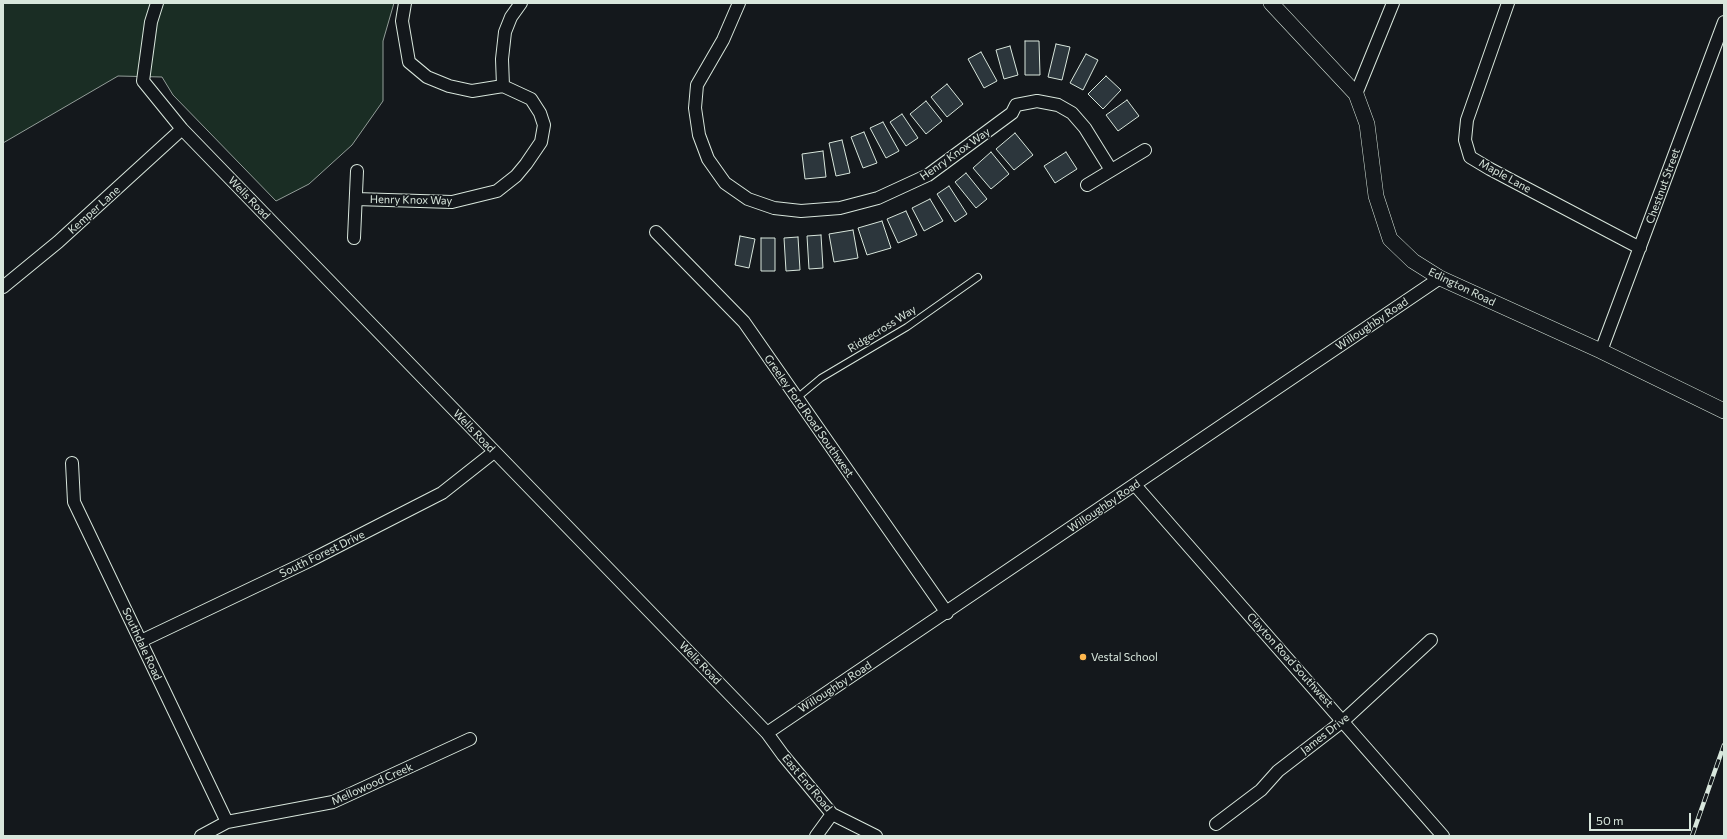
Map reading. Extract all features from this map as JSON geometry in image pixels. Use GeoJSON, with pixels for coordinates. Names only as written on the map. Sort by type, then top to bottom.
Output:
{"type":"FeatureCollection","features":[{"type":"Feature","properties":{"kind":"street","name":"Wells Road"},"geometry":{"type":"LineString","coordinates":[[157,3],[151,22],[144,81],[182,129],[767,733]]}},
{"type":"Feature","properties":{"kind":"street"},"geometry":{"type":"LineString","coordinates":[[405,3],[402,26],[409,62],[427,77],[449,86],[472,91],[503,86],[502,59],[505,32],[511,16],[521,3]]}},
{"type":"Feature","properties":{"kind":"street","name":"Henry Knox Way"},"geometry":{"type":"LineString","coordinates":[[739,3],[723,40],[697,85],[695,108],[699,135],[708,159],[725,183],[748,199],[774,208],[801,211],[840,208],[878,198],[928,175],[1012,113],[1016,105],[1037,101],[1058,105],[1072,113],[1085,128],[1111,170]]}},
{"type":"Feature","properties":{"kind":"street","name":"Edington Road"},"geometry":{"type":"LineString","coordinates":[[1270,3],[1356,94],[1367,124],[1376,196],[1390,239],[1413,261],[1440,278],[1601,351],[1724,411]]}},
{"type":"Feature","properties":{"kind":"street"},"geometry":{"type":"LineString","coordinates":[[1356,94],[1393,3]]}},
{"type":"Feature","properties":{"kind":"street","name":"Maple Lane"},"geometry":{"type":"LineString","coordinates":[[1508,3],[1467,120],[1465,140],[1470,156],[1490,170],[1640,248]]}},
{"type":"Feature","properties":{"kind":"street","name":"Chestnut Street"},"geometry":{"type":"LineString","coordinates":[[1601,351],[1724,22]]}},
{"type":"Feature","properties":{"kind":"street","name":"Henry Knox Way"},"geometry":{"type":"LineString","coordinates":[[356,199],[452,202],[497,191],[516,176],[526,164],[541,142],[544,125],[540,112],[531,99],[503,86]]}},
{"type":"Feature","properties":{"kind":"street","name":"Kemper Lane"},"geometry":{"type":"LineString","coordinates":[[3,287],[58,242],[182,129]]}},
{"type":"Feature","properties":{"kind":"street"},"geometry":{"type":"LineString","coordinates":[[1087,185],[1145,150]]}},
{"type":"Feature","properties":{"kind":"street"},"geometry":{"type":"LineString","coordinates":[[354,238],[357,171]]}},
{"type":"Feature","properties":{"kind":"street","name":"Greeley Ford Road Southwest"},"geometry":{"type":"LineString","coordinates":[[656,232],[744,322],[947,613]]}},
{"type":"Feature","properties":{"kind":"street","name":"Willoughby Road"},"geometry":{"type":"LineString","coordinates":[[767,733],[947,613],[1440,278]]}},
{"type":"Feature","properties":{"kind":"street","name":"South Forest Drive"},"geometry":{"type":"LineString","coordinates":[[141,641],[311,560],[442,493],[494,452]]}},
{"type":"Feature","properties":{"kind":"street","name":"Southdale Road"},"geometry":{"type":"LineString","coordinates":[[72,463],[74,502],[226,822]]}},
{"type":"Feature","properties":{"kind":"street","name":"Clayton Road Southwest"},"geometry":{"type":"LineString","coordinates":[[1135,485],[1443,836]]}},
{"type":"Feature","properties":{"kind":"street","name":"James Drive"},"geometry":{"type":"LineString","coordinates":[[1216,824],[1261,790],[1278,772],[1343,721],[1431,640]]}},
{"type":"Feature","properties":{"kind":"street","name":"East End Road"},"geometry":{"type":"LineString","coordinates":[[767,733],[783,755],[832,814],[876,836]]}},
{"type":"Feature","properties":{"kind":"street","name":"Mellowood Creek"},"geometry":{"type":"LineString","coordinates":[[201,836],[226,822],[333,802],[470,738]]}},
{"type":"Feature","properties":{"kind":"street"},"geometry":{"type":"LineString","coordinates":[[816,836],[832,814]]}},
{"type":"Feature","properties":{"kind":"lane","name":"Ridgecross Way"},"geometry":{"type":"LineString","coordinates":[[797,398],[821,378],[907,327],[978,277]]}},
{"type":"Feature","properties":{"kind":"green space"},"geometry":{"type":"Polygon","coordinates":[[[3,3],[394,3],[383,41],[383,101],[352,145],[309,184],[276,201],[173,95],[162,77],[118,76],[3,143],[3,3]]]}},
{"type":"Feature","properties":{"kind":"building"},"geometry":{"type":"Polygon","coordinates":[[[1025,41],[1039,41],[1040,75],[1025,75],[1025,41]]]}},
{"type":"Feature","properties":{"kind":"building"},"geometry":{"type":"Polygon","coordinates":[[[1056,44],[1070,47],[1062,80],[1048,77],[1056,44]]]}},
{"type":"Feature","properties":{"kind":"building"},"geometry":{"type":"Polygon","coordinates":[[[1010,46],[1018,75],[1004,79],[996,50],[1010,46]]]}},
{"type":"Feature","properties":{"kind":"building"},"geometry":{"type":"Polygon","coordinates":[[[981,52],[997,81],[984,88],[968,59],[981,52]]]}},
{"type":"Feature","properties":{"kind":"building"},"geometry":{"type":"Polygon","coordinates":[[[1086,54],[1098,60],[1083,90],[1070,83],[1086,54]]]}},
{"type":"Feature","properties":{"kind":"building"},"geometry":{"type":"Polygon","coordinates":[[[1106,76],[1121,90],[1103,109],[1088,94],[1106,76]]]}},
{"type":"Feature","properties":{"kind":"building"},"geometry":{"type":"Polygon","coordinates":[[[947,84],[963,104],[947,117],[931,97],[947,84]]]}},
{"type":"Feature","properties":{"kind":"building"},"geometry":{"type":"Polygon","coordinates":[[[1127,100],[1139,116],[1118,131],[1106,115],[1127,100]]]}},
{"type":"Feature","properties":{"kind":"building"},"geometry":{"type":"Polygon","coordinates":[[[926,101],[942,121],[926,134],[910,114],[926,101]]]}},
{"type":"Feature","properties":{"kind":"building"},"geometry":{"type":"Polygon","coordinates":[[[902,114],[918,138],[906,146],[890,122],[902,114]]]}},
{"type":"Feature","properties":{"kind":"building"},"geometry":{"type":"Polygon","coordinates":[[[883,122],[899,151],[886,158],[870,128],[883,122]]]}},
{"type":"Feature","properties":{"kind":"building"},"geometry":{"type":"Polygon","coordinates":[[[864,132],[877,163],[863,168],[851,137],[864,132]]]}},
{"type":"Feature","properties":{"kind":"building"},"geometry":{"type":"Polygon","coordinates":[[[1015,133],[1033,155],[1014,170],[996,149],[1015,133]]]}},
{"type":"Feature","properties":{"kind":"building"},"geometry":{"type":"Polygon","coordinates":[[[842,140],[850,173],[836,176],[829,143],[842,140]]]}},
{"type":"Feature","properties":{"kind":"building"},"geometry":{"type":"Polygon","coordinates":[[[823,151],[826,177],[805,179],[802,154],[823,151]]]}},
{"type":"Feature","properties":{"kind":"building"},"geometry":{"type":"Polygon","coordinates":[[[991,152],[1009,174],[991,189],[973,168],[991,152]]]}},
{"type":"Feature","properties":{"kind":"building"},"geometry":{"type":"Polygon","coordinates":[[[1066,152],[1077,169],[1055,183],[1044,166],[1066,152]]]}},
{"type":"Feature","properties":{"kind":"building"},"geometry":{"type":"Polygon","coordinates":[[[966,173],[987,199],[976,208],[955,182],[966,173]]]}},
{"type":"Feature","properties":{"kind":"building"},"geometry":{"type":"Polygon","coordinates":[[[949,186],[967,214],[955,222],[937,194],[949,186]]]}},
{"type":"Feature","properties":{"kind":"building"},"geometry":{"type":"Polygon","coordinates":[[[930,199],[943,221],[924,231],[912,208],[930,199]]]}},
{"type":"Feature","properties":{"kind":"building"},"geometry":{"type":"Polygon","coordinates":[[[906,211],[917,235],[898,243],[887,219],[906,211]]]}},
{"type":"Feature","properties":{"kind":"building"},"geometry":{"type":"Polygon","coordinates":[[[882,221],[891,248],[867,255],[858,228],[882,221]]]}},
{"type":"Feature","properties":{"kind":"building"},"geometry":{"type":"Polygon","coordinates":[[[853,230],[858,258],[834,262],[829,234],[853,230]]]}},
{"type":"Feature","properties":{"kind":"building"},"geometry":{"type":"Polygon","coordinates":[[[821,235],[823,268],[809,269],[807,236],[821,235]]]}},
{"type":"Feature","properties":{"kind":"building"},"geometry":{"type":"Polygon","coordinates":[[[740,236],[755,239],[749,268],[735,265],[740,236]]]}},
{"type":"Feature","properties":{"kind":"building"},"geometry":{"type":"Polygon","coordinates":[[[798,237],[800,270],[786,271],[784,238],[798,237]]]}},
{"type":"Feature","properties":{"kind":"building"},"geometry":{"type":"Polygon","coordinates":[[[761,238],[775,238],[775,271],[761,271],[761,238]]]}},
{"type":"Feature","properties":{"kind":"railway"},"geometry":{"type":"LineString","coordinates":[[1692,836],[1724,745]]}},
{"type":"Feature","properties":{"kind":"place","name":"Vestal School"},"geometry":{"type":"Point","coordinates":[1083,657]}}]}
